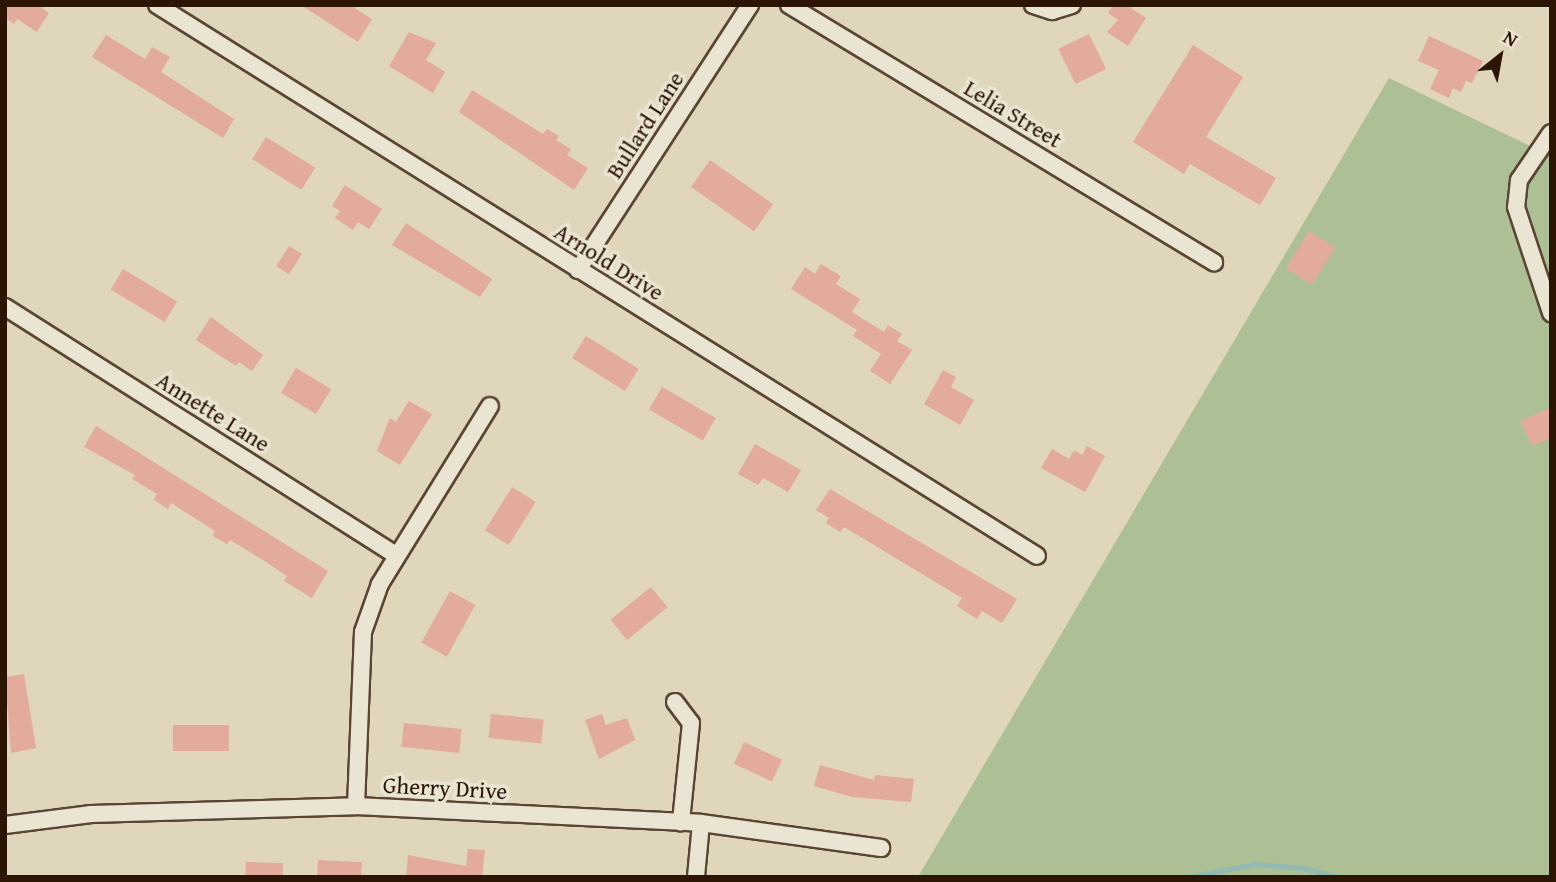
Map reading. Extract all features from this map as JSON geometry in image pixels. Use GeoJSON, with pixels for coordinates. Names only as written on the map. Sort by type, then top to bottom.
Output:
{"type":"FeatureCollection","features":[{"type":"Feature","properties":{"kind":"street","name":"Arnold Drive"},"geometry":{"type":"LineString","coordinates":[[157,5],[1037,556]]}},
{"type":"Feature","properties":{"kind":"street","name":"Bullard Lane"},"geometry":{"type":"LineString","coordinates":[[578,270],[750,5]]}},
{"type":"Feature","properties":{"kind":"street","name":"Lelia Street"},"geometry":{"type":"LineString","coordinates":[[789,5],[1214,262]]}},
{"type":"Feature","properties":{"kind":"street"},"geometry":{"type":"LineString","coordinates":[[1033,5],[1052,12],[1072,5]]}},
{"type":"Feature","properties":{"kind":"street"},"geometry":{"type":"LineString","coordinates":[[1551,133],[1519,180],[1516,208],[1551,313]]}},
{"type":"Feature","properties":{"kind":"street","name":"Annette Lane"},"geometry":{"type":"LineString","coordinates":[[5,307],[397,556]]}},
{"type":"Feature","properties":{"kind":"street"},"geometry":{"type":"LineString","coordinates":[[356,806],[363,632],[380,583],[491,406]]}},
{"type":"Feature","properties":{"kind":"street"},"geometry":{"type":"LineString","coordinates":[[675,702],[691,723],[681,822]]}},
{"type":"Feature","properties":{"kind":"street","name":"Gherry Drive"},"geometry":{"type":"LineString","coordinates":[[5,824],[91,814],[356,806],[681,822],[881,848]]}},
{"type":"Feature","properties":{"kind":"street"},"geometry":{"type":"LineString","coordinates":[[696,877],[701,824]]}},
{"type":"Feature","properties":{"kind":"green space"},"geometry":{"type":"Polygon","coordinates":[[[1389,78],[1551,156],[1551,877],[918,877],[1389,78]]]}},
{"type":"Feature","properties":{"kind":"building"},"geometry":{"type":"Polygon","coordinates":[[[5,5],[37,5],[49,13],[37,32],[17,19],[14,24],[5,18],[5,5]]]}},
{"type":"Feature","properties":{"kind":"building"},"geometry":{"type":"Polygon","coordinates":[[[301,5],[350,5],[372,19],[358,42],[301,5]]]}},
{"type":"Feature","properties":{"kind":"building"},"geometry":{"type":"Polygon","coordinates":[[[1113,5],[1126,5],[1146,18],[1128,46],[1107,32],[1118,20],[1108,13],[1113,5]]]}},
{"type":"Feature","properties":{"kind":"building"},"geometry":{"type":"Polygon","coordinates":[[[409,32],[436,43],[426,60],[445,72],[433,93],[389,66],[409,32]]]}},
{"type":"Feature","properties":{"kind":"building"},"geometry":{"type":"Polygon","coordinates":[[[1089,34],[1106,69],[1076,84],[1058,49],[1089,34]]]}},
{"type":"Feature","properties":{"kind":"building"},"geometry":{"type":"Polygon","coordinates":[[[106,35],[145,59],[152,47],[170,57],[161,72],[234,119],[223,138],[92,57],[106,35]]]}},
{"type":"Feature","properties":{"kind":"building"},"geometry":{"type":"Polygon","coordinates":[[[1429,36],[1483,61],[1472,83],[1466,81],[1461,92],[1453,88],[1449,98],[1430,89],[1439,70],[1418,61],[1429,36]]]}},
{"type":"Feature","properties":{"kind":"building"},"geometry":{"type":"Polygon","coordinates":[[[1193,45],[1243,77],[1206,137],[1276,178],[1260,205],[1190,164],[1184,174],[1133,142],[1193,45]]]}},
{"type":"Feature","properties":{"kind":"building"},"geometry":{"type":"Polygon","coordinates":[[[472,90],[543,134],[547,129],[559,136],[556,140],[571,149],[567,155],[588,168],[574,190],[459,112],[472,90]]]}},
{"type":"Feature","properties":{"kind":"building"},"geometry":{"type":"Polygon","coordinates":[[[266,137],[315,168],[301,190],[252,159],[266,137]]]}},
{"type":"Feature","properties":{"kind":"building"},"geometry":{"type":"Polygon","coordinates":[[[710,160],[773,204],[754,231],[691,187],[710,160]]]}},
{"type":"Feature","properties":{"kind":"building"},"geometry":{"type":"Polygon","coordinates":[[[345,185],[382,209],[369,229],[358,222],[353,230],[335,218],[340,211],[332,206],[345,185]]]}},
{"type":"Feature","properties":{"kind":"building"},"geometry":{"type":"Polygon","coordinates":[[[406,223],[492,279],[480,297],[392,245],[406,223]]]}},
{"type":"Feature","properties":{"kind":"building"},"geometry":{"type":"Polygon","coordinates":[[[1309,231],[1335,247],[1312,285],[1286,268],[1309,231]]]}},
{"type":"Feature","properties":{"kind":"building"},"geometry":{"type":"Polygon","coordinates":[[[289,246],[302,254],[289,274],[276,266],[289,246]]]}},
{"type":"Feature","properties":{"kind":"building"},"geometry":{"type":"Polygon","coordinates":[[[821,264],[841,276],[836,284],[860,299],[852,312],[884,332],[888,325],[902,334],[897,341],[912,350],[890,384],[870,371],[881,354],[853,336],[857,330],[791,289],[805,267],[815,274],[821,264]]]}},
{"type":"Feature","properties":{"kind":"building"},"geometry":{"type":"Polygon","coordinates":[[[123,269],[177,301],[165,322],[111,290],[123,269]]]}},
{"type":"Feature","properties":{"kind":"building"},"geometry":{"type":"Polygon","coordinates":[[[211,317],[263,355],[252,371],[239,362],[236,366],[196,340],[211,317]]]}},
{"type":"Feature","properties":{"kind":"building"},"geometry":{"type":"Polygon","coordinates":[[[586,336],[639,369],[625,391],[572,358],[586,336]]]}},
{"type":"Feature","properties":{"kind":"building"},"geometry":{"type":"Polygon","coordinates":[[[296,368],[331,389],[316,414],[281,393],[296,368]]]}},
{"type":"Feature","properties":{"kind":"building"},"geometry":{"type":"Polygon","coordinates":[[[943,370],[956,377],[951,387],[974,400],[960,425],[924,404],[943,370]]]}},
{"type":"Feature","properties":{"kind":"building"},"geometry":{"type":"Polygon","coordinates":[[[662,387],[716,418],[703,441],[649,410],[662,387]]]}},
{"type":"Feature","properties":{"kind":"building"},"geometry":{"type":"Polygon","coordinates":[[[409,401],[432,414],[400,465],[377,451],[390,418],[396,422],[409,401]]]}},
{"type":"Feature","properties":{"kind":"building"},"geometry":{"type":"Polygon","coordinates":[[[1551,407],[1551,438],[1532,446],[1520,421],[1551,407]]]}},
{"type":"Feature","properties":{"kind":"building"},"geometry":{"type":"Polygon","coordinates":[[[96,426],[328,571],[312,598],[284,581],[287,576],[263,560],[230,540],[227,544],[213,536],[215,531],[171,503],[168,509],[154,500],[157,494],[132,479],[135,475],[84,447],[96,426]]]}},
{"type":"Feature","properties":{"kind":"building"},"geometry":{"type":"Polygon","coordinates":[[[755,444],[801,470],[788,492],[763,478],[758,485],[738,474],[755,444]]]}},
{"type":"Feature","properties":{"kind":"building"},"geometry":{"type":"Polygon","coordinates":[[[1087,446],[1105,456],[1085,492],[1041,468],[1052,449],[1069,459],[1074,450],[1082,455],[1087,446]]]}},
{"type":"Feature","properties":{"kind":"building"},"geometry":{"type":"Polygon","coordinates":[[[512,487],[536,502],[509,545],[485,530],[512,487]]]}},
{"type":"Feature","properties":{"kind":"building"},"geometry":{"type":"Polygon","coordinates":[[[830,489],[1017,599],[1002,623],[982,611],[977,619],[957,606],[962,598],[844,527],[840,532],[826,523],[829,518],[816,510],[830,489]]]}},
{"type":"Feature","properties":{"kind":"building"},"geometry":{"type":"Polygon","coordinates":[[[651,587],[667,607],[627,640],[611,620],[651,587]]]}},
{"type":"Feature","properties":{"kind":"building"},"geometry":{"type":"Polygon","coordinates":[[[450,591],[475,605],[447,657],[421,643],[450,591]]]}},
{"type":"Feature","properties":{"kind":"building"},"geometry":{"type":"Polygon","coordinates":[[[24,674],[36,748],[11,753],[5,677],[24,674]]]}},
{"type":"Feature","properties":{"kind":"building"},"geometry":{"type":"Polygon","coordinates":[[[491,714],[544,720],[541,743],[488,738],[491,714]]]}},
{"type":"Feature","properties":{"kind":"building"},"geometry":{"type":"Polygon","coordinates":[[[602,714],[606,725],[627,718],[635,740],[599,759],[585,720],[602,714]]]}},
{"type":"Feature","properties":{"kind":"building"},"geometry":{"type":"Polygon","coordinates":[[[404,723],[462,729],[459,753],[401,747],[404,723]]]}},
{"type":"Feature","properties":{"kind":"building"},"geometry":{"type":"Polygon","coordinates":[[[173,725],[229,725],[229,751],[173,751],[173,725]]]}},
{"type":"Feature","properties":{"kind":"building"},"geometry":{"type":"Polygon","coordinates":[[[744,742],[782,760],[772,782],[734,764],[744,742]]]}},
{"type":"Feature","properties":{"kind":"building"},"geometry":{"type":"Polygon","coordinates":[[[820,765],[874,780],[875,775],[914,779],[911,802],[852,797],[814,786],[820,765]]]}},
{"type":"Feature","properties":{"kind":"building"},"geometry":{"type":"Polygon","coordinates":[[[468,849],[485,850],[482,877],[406,877],[408,855],[466,866],[468,849]]]}},
{"type":"Feature","properties":{"kind":"building"},"geometry":{"type":"Polygon","coordinates":[[[318,860],[362,862],[361,877],[317,877],[318,860]]]}},
{"type":"Feature","properties":{"kind":"building"},"geometry":{"type":"Polygon","coordinates":[[[246,862],[283,863],[282,877],[245,877],[246,862]]]}},
{"type":"Feature","properties":{"kind":"waterway"},"geometry":{"type":"LineString","coordinates":[[1188,877],[1254,864],[1304,868],[1337,877]]}}]}
